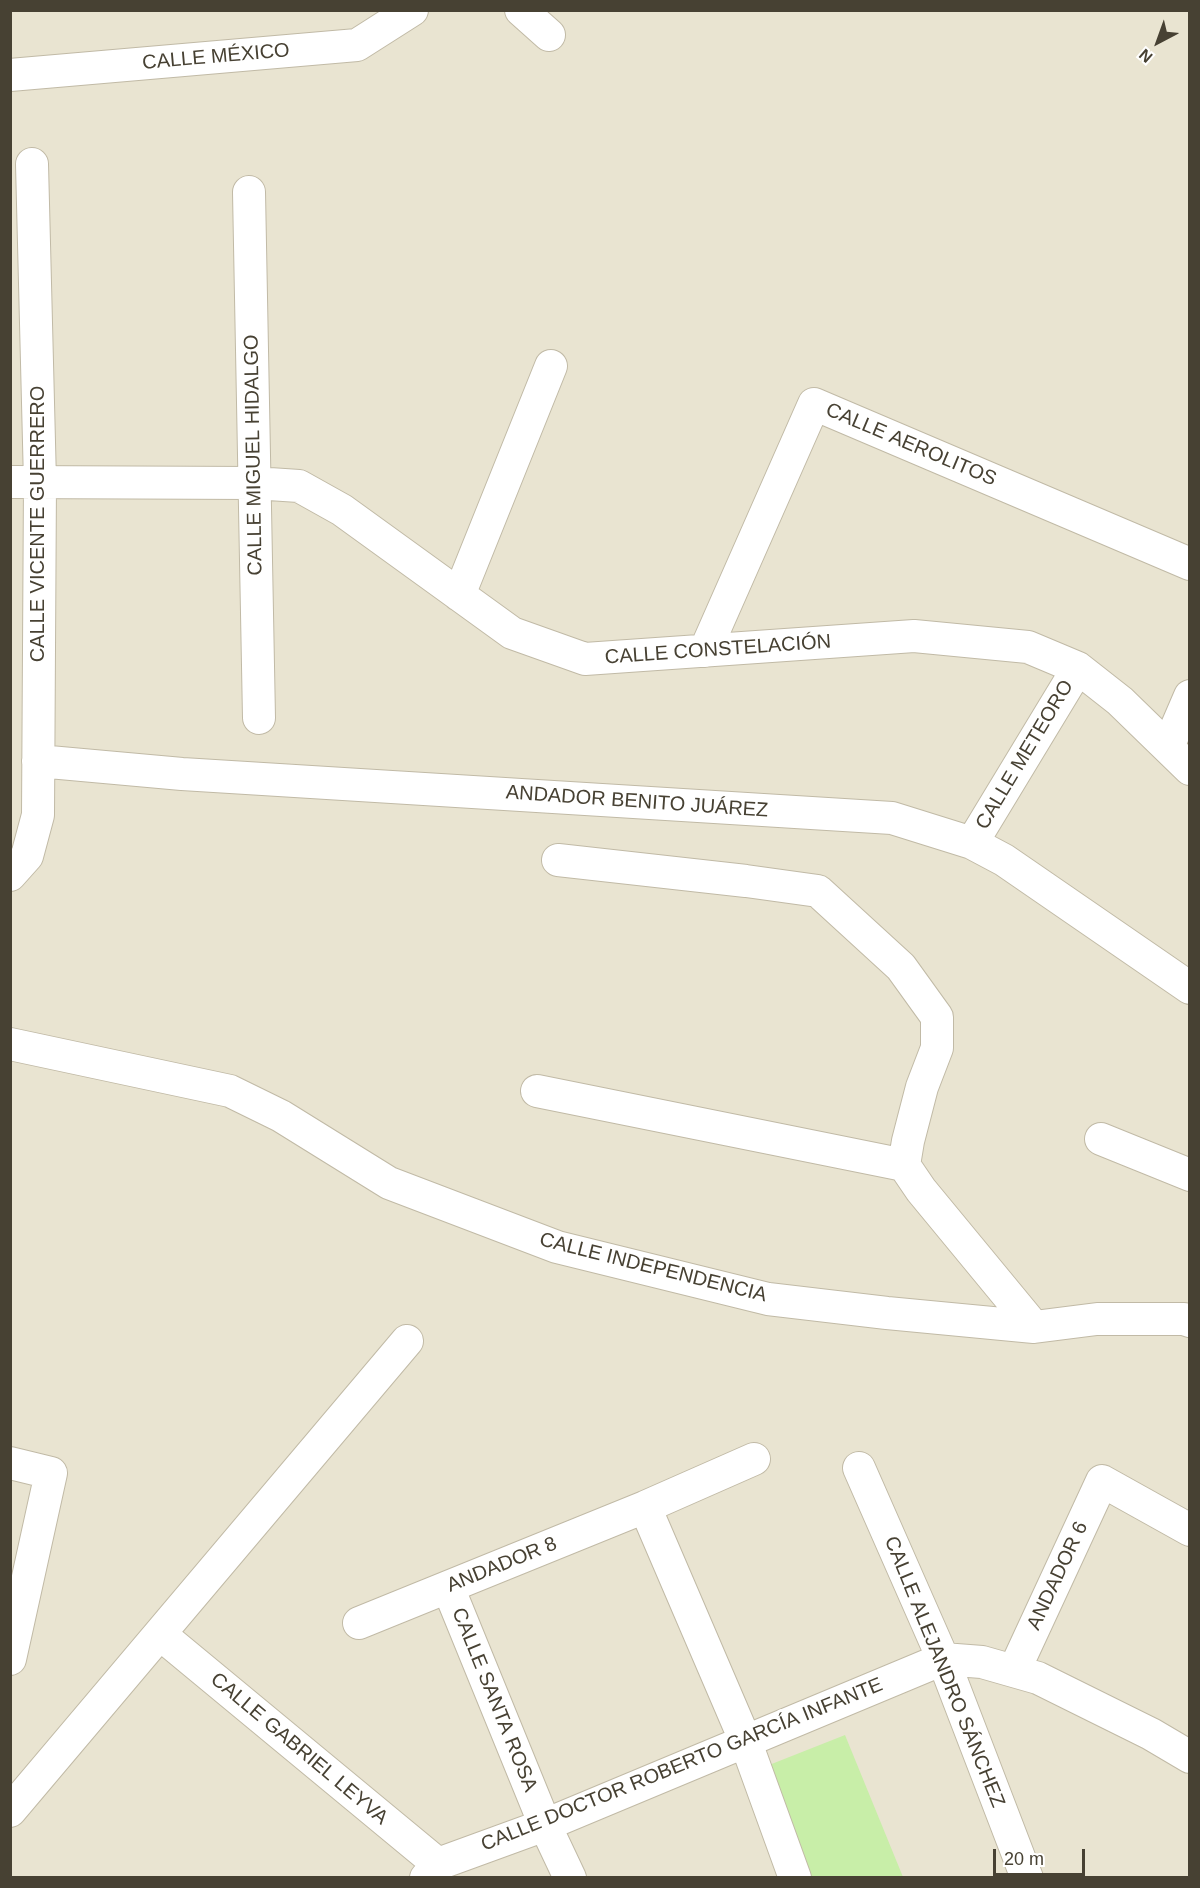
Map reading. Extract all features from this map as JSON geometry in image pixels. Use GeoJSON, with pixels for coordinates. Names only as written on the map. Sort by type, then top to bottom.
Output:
{"type":"FeatureCollection","features":[{"type":"Feature","properties":{"kind":"street","name":"CALLE MÉXICO"},"geometry":{"type":"LineString","coordinates":[[10,75],[357,45],[412,10]]}},
{"type":"Feature","properties":{"kind":"street"},"geometry":{"type":"LineString","coordinates":[[521,10],[549,35]]}},
{"type":"Feature","properties":{"kind":"street","name":"CALLE VICENTE GUERRERO"},"geometry":{"type":"LineString","coordinates":[[10,875],[27,856],[21,840],[38,815],[38,761],[25,482],[32,164]]}},
{"type":"Feature","properties":{"kind":"street","name":"CALLE MIGUEL HIDALGO"},"geometry":{"type":"LineString","coordinates":[[249,192],[259,718]]}},
{"type":"Feature","properties":{"kind":"street"},"geometry":{"type":"LineString","coordinates":[[459,595],[551,366]]}},
{"type":"Feature","properties":{"kind":"street","name":"CALLE AEROLITOS"},"geometry":{"type":"LineString","coordinates":[[705,651],[814,404],[1190,564]]}},
{"type":"Feature","properties":{"kind":"street","name":"CALLE CONSTELACIÓN"},"geometry":{"type":"LineString","coordinates":[[25,482],[254,483],[299,486],[342,510],[512,633],[585,659],[914,636],[1028,647],[1078,668],[1120,701],[1179,758]]}},
{"type":"Feature","properties":{"kind":"street","name":"CALLE METEORO"},"geometry":{"type":"LineString","coordinates":[[972,843],[1078,668]]}},
{"type":"Feature","properties":{"kind":"street"},"geometry":{"type":"LineString","coordinates":[[1179,758],[1190,696]]}},
{"type":"Feature","properties":{"kind":"street","name":"ANDADOR BENITO JUÁREZ"},"geometry":{"type":"LineString","coordinates":[[38,761],[182,774],[892,818],[972,843],[1004,860],[1190,988]]}},
{"type":"Feature","properties":{"kind":"street"},"geometry":{"type":"LineString","coordinates":[[558,860],[818,891],[900,967],[937,1017],[937,1048],[922,1087],[904,1165],[921,1190],[1034,1327]]}},
{"type":"Feature","properties":{"kind":"street","name":"CALLE INDEPENDENCIA"},"geometry":{"type":"LineString","coordinates":[[10,1044],[230,1091],[281,1116],[389,1183],[557,1247],[768,1299],[1034,1327],[1097,1319],[1188,1315]]}},
{"type":"Feature","properties":{"kind":"street"},"geometry":{"type":"LineString","coordinates":[[537,1091],[904,1165]]}},
{"type":"Feature","properties":{"kind":"street"},"geometry":{"type":"LineString","coordinates":[[1101,1139],[1190,1175]]}},
{"type":"Feature","properties":{"kind":"street"},"geometry":{"type":"LineString","coordinates":[[10,1811],[406,1341]]}},
{"type":"Feature","properties":{"kind":"street","name":"ANDADOR 8"},"geometry":{"type":"LineString","coordinates":[[359,1623],[645,1507],[754,1459]]}},
{"type":"Feature","properties":{"kind":"street"},"geometry":{"type":"LineString","coordinates":[[10,1463],[51,1473],[15,1627],[10,1659]]}},
{"type":"Feature","properties":{"kind":"street","name":"CALLE ALEJANDRO SÁNCHEZ"},"geometry":{"type":"LineString","coordinates":[[859,1468],[942,1659],[1027,1878]]}},
{"type":"Feature","properties":{"kind":"street","name":"ANDADOR 6"},"geometry":{"type":"LineString","coordinates":[[1014,1671],[1102,1481],[1190,1530]]}},
{"type":"Feature","properties":{"kind":"street"},"geometry":{"type":"LineString","coordinates":[[645,1507],[746,1740],[795,1878]]}},
{"type":"Feature","properties":{"kind":"street","name":"CALLE SANTA ROSA"},"geometry":{"type":"LineString","coordinates":[[448,1587],[545,1825],[570,1878]]}},
{"type":"Feature","properties":{"kind":"street","name":"CALLE GABRIEL LEYVA"},"geometry":{"type":"LineString","coordinates":[[160,1634],[432,1871]]}},
{"type":"Feature","properties":{"kind":"street"},"geometry":{"type":"LineString","coordinates":[[942,1659],[982,1662],[1038,1678],[1190,1756]]}},
{"type":"Feature","properties":{"kind":"street","name":"CALLE DOCTOR ROBERTO GARCÍA INFANTE"},"geometry":{"type":"LineString","coordinates":[[432,1871],[942,1659]]}},
{"type":"Feature","properties":{"kind":"shaded area"},"geometry":{"type":"Polygon","coordinates":[[[11,11],[1189,11],[1189,1877],[11,1877],[11,11]]]}},
{"type":"Feature","properties":{"kind":"green space"},"geometry":{"type":"Polygon","coordinates":[[[845,1735],[903,1877],[809,1877],[764,1767],[845,1735]]]}}]}
